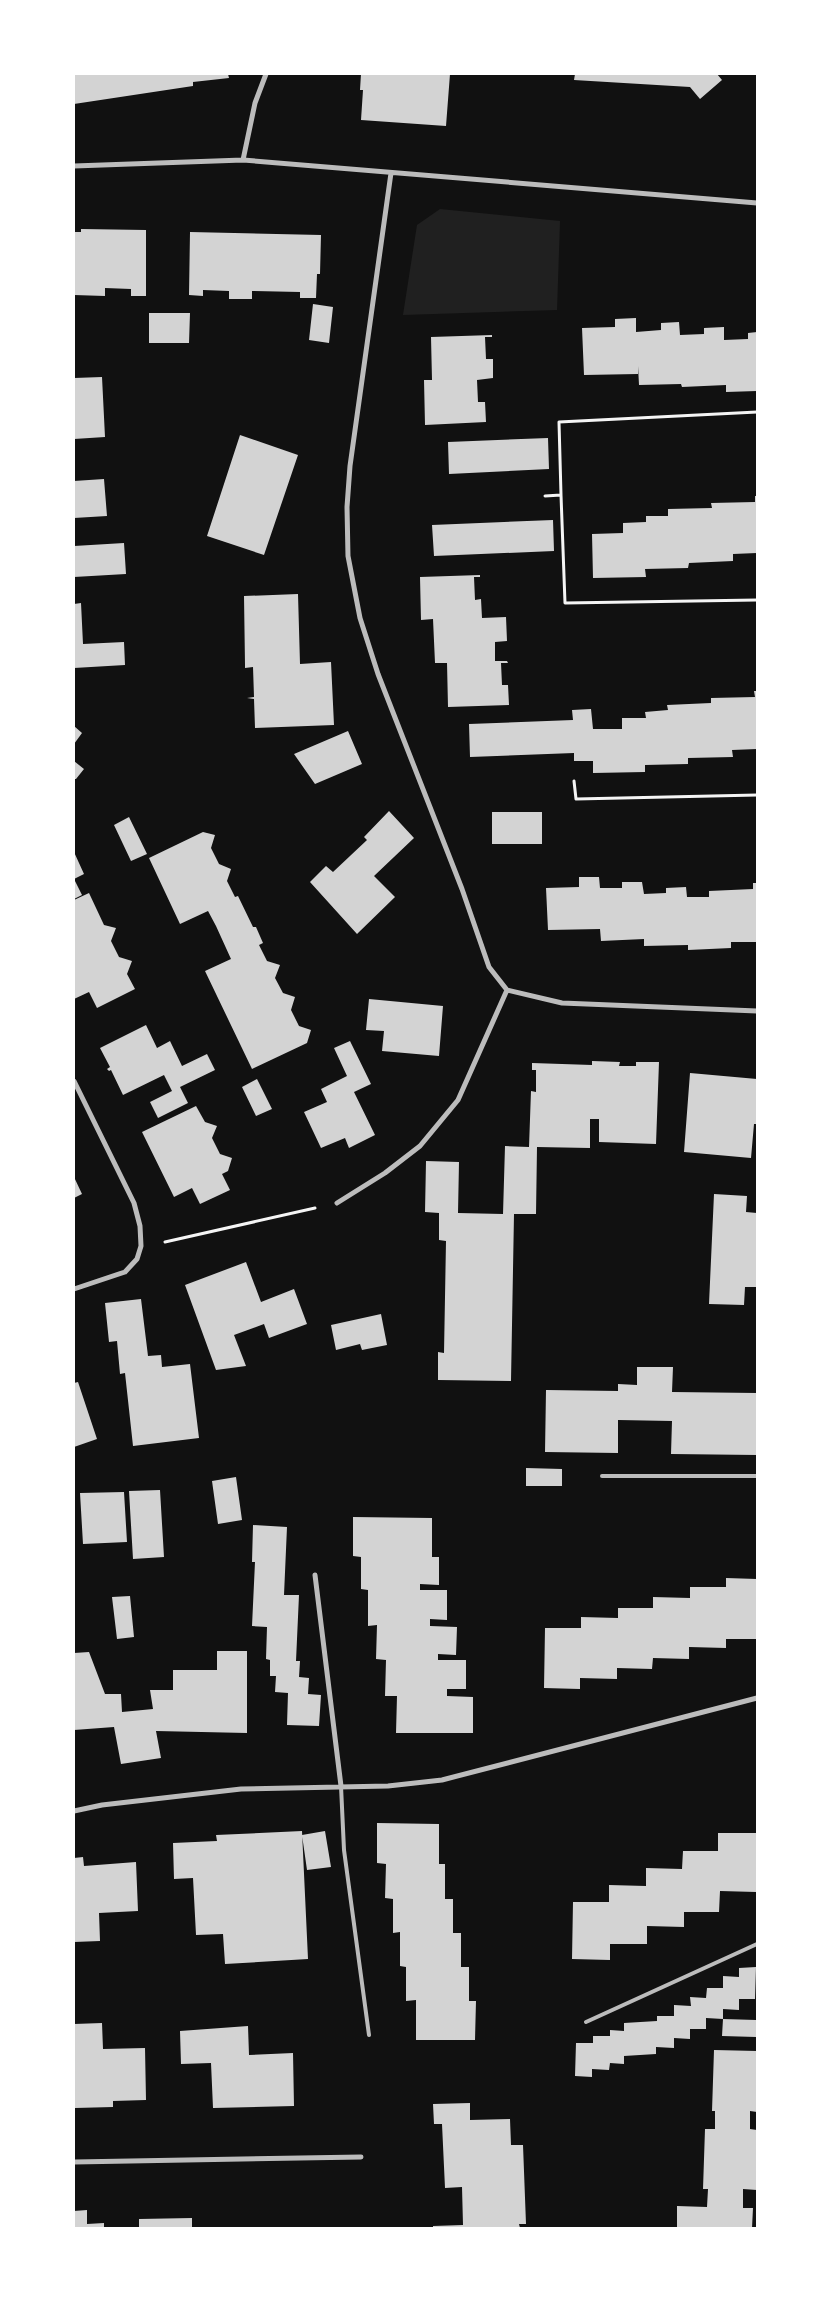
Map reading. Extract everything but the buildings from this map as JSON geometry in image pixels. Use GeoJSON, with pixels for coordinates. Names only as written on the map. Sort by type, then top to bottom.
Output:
{"type":"FeatureCollection","features":[{"type":"Feature","properties":{"kind":"street"},"geometry":{"type":"LineString","coordinates":[[243,160],[255,103],[266,74]]}},
{"type":"Feature","properties":{"kind":"street"},"geometry":{"type":"LineString","coordinates":[[74,166],[243,160],[757,203]]}},
{"type":"Feature","properties":{"kind":"street"},"geometry":{"type":"LineString","coordinates":[[391,173],[350,466],[347,507],[348,556],[360,618],[378,674],[462,889],[489,967],[507,990],[562,1003],[757,1011]]}},
{"type":"Feature","properties":{"kind":"street"},"geometry":{"type":"LineString","coordinates":[[337,1203],[385,1173],[420,1146],[458,1100],[507,990]]}},
{"type":"Feature","properties":{"kind":"street"},"geometry":{"type":"LineString","coordinates":[[74,1082],[134,1203],[140,1226],[141,1246],[136,1259],[125,1272],[74,1289]]}},
{"type":"Feature","properties":{"kind":"street"},"geometry":{"type":"LineString","coordinates":[[315,1575],[341,1786]]}},
{"type":"Feature","properties":{"kind":"street"},"geometry":{"type":"LineString","coordinates":[[74,1811],[102,1805],[241,1789],[388,1786],[442,1780],[757,1698]]}},
{"type":"Feature","properties":{"kind":"street"},"geometry":{"type":"LineString","coordinates":[[74,2162],[361,2157]]}},
{"type":"Feature","properties":{"kind":"lane"},"geometry":{"type":"LineString","coordinates":[[602,1476],[757,1476]]}},
{"type":"Feature","properties":{"kind":"lane"},"geometry":{"type":"LineString","coordinates":[[341,1786],[344,1850],[369,2035]]}},
{"type":"Feature","properties":{"kind":"lane"},"geometry":{"type":"LineString","coordinates":[[586,2022],[757,1944]]}},
{"type":"Feature","properties":{"kind":"path"},"geometry":{"type":"LineString","coordinates":[[757,412],[559,422],[565,603],[757,600]]}},
{"type":"Feature","properties":{"kind":"path"},"geometry":{"type":"LineString","coordinates":[[545,496],[561,495]]}},
{"type":"Feature","properties":{"kind":"path"},"geometry":{"type":"LineString","coordinates":[[574,781],[576,799],[757,795]]}},
{"type":"Feature","properties":{"kind":"path"},"geometry":{"type":"LineString","coordinates":[[141,1246],[337,1203]]}},
{"type":"Feature","properties":{"kind":"shaded area"},"geometry":{"type":"Polygon","coordinates":[[[440,209],[560,221],[557,310],[403,315],[417,225],[440,209]]]}}]}
